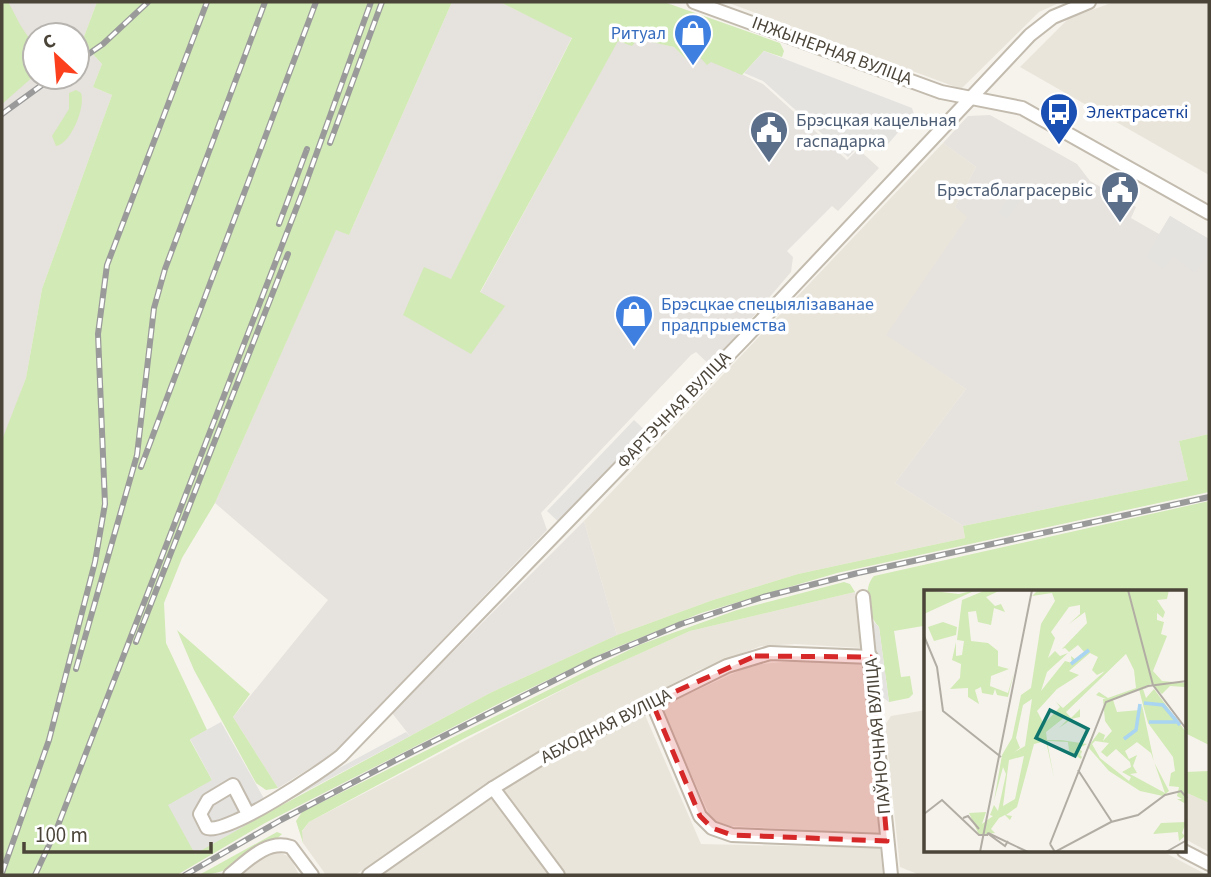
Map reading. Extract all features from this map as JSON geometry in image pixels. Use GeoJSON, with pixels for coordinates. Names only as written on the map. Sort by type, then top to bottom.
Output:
{"type":"FeatureCollection","features":[{"type":"Feature","properties":{"kind":"street","name":"ІНЖЫНЕРНАЯ ВУЛІЦА"},"geometry":{"type":"LineString","coordinates":[[694,2],[970,100]]}},
{"type":"Feature","properties":{"kind":"street","name":"ФАРТЭЧНАЯ ВУЛІЦА"},"geometry":{"type":"LineString","coordinates":[[248,814],[233,785],[204,804],[200,814],[203,824],[216,830],[248,814],[319,772],[355,743],[1045,21],[1090,2]]}},
{"type":"Feature","properties":{"kind":"street"},"geometry":{"type":"LineString","coordinates":[[970,100],[1008,103],[1029,111],[1209,213]]}},
{"type":"Feature","properties":{"kind":"street","name":"ПАЎНОЧНАЯ ВУЛІЦА"},"geometry":{"type":"LineString","coordinates":[[863,597],[891,875]]}},
{"type":"Feature","properties":{"kind":"street","name":"АБХОДНАЯ ВУЛІЦА"},"geometry":{"type":"LineString","coordinates":[[369,875],[493,788],[545,756],[652,702],[755,656],[787,653],[871,657]]}},
{"type":"Feature","properties":{"kind":"street"},"geometry":{"type":"LineString","coordinates":[[652,702],[701,816],[712,828],[732,835],[887,841]]}},
{"type":"Feature","properties":{"kind":"street"},"geometry":{"type":"LineString","coordinates":[[493,788],[558,875]]}},
{"type":"Feature","properties":{"kind":"street"},"geometry":{"type":"LineString","coordinates":[[230,875],[264,849],[278,845],[290,847],[312,875]]}},
{"type":"Feature","properties":{"kind":"street"},"geometry":{"type":"LineString","coordinates":[[1186,852],[1209,864]]}},
{"type":"Feature","properties":{"kind":"highlighted area"},"geometry":{"type":"Polygon","coordinates":[[[755,656],[871,657],[887,841],[732,835],[712,828],[700,816],[652,702],[755,656]]]}},
{"type":"Feature","properties":{"kind":"shaded area"},"geometry":{"type":"Polygon","coordinates":[[[2,2],[97,2],[90,21],[21,21],[21,91],[91,91],[91,52],[102,64],[93,87],[112,95],[42,289],[26,378],[3,441],[2,2]]]}},
{"type":"Feature","properties":{"kind":"shaded area"},"geometry":{"type":"Polygon","coordinates":[[[452,2],[500,2],[572,37],[451,280],[480,293],[618,40],[638,38],[674,47],[687,60],[694,52],[763,84],[847,160],[858,149],[879,168],[838,211],[832,206],[787,251],[793,257],[791,272],[711,366],[696,352],[691,355],[541,513],[547,530],[333,754],[278,788],[233,717],[328,600],[215,503],[336,229],[349,235],[452,2]]]}},
{"type":"Feature","properties":{"kind":"shaded area"},"geometry":{"type":"Polygon","coordinates":[[[726,2],[1061,2],[1039,12],[961,89],[726,2]]]}},
{"type":"Feature","properties":{"kind":"shaded area"},"geometry":{"type":"Polygon","coordinates":[[[1114,2],[1209,2],[1209,175],[1020,67],[1069,18],[1114,2]]]}},
{"type":"Feature","properties":{"kind":"shaded area"},"geometry":{"type":"Polygon","coordinates":[[[764,51],[912,108],[914,114],[882,151],[867,138],[848,157],[763,81],[744,73],[764,51]]]}},
{"type":"Feature","properties":{"kind":"shaded area"},"geometry":{"type":"Polygon","coordinates":[[[990,115],[1077,164],[1090,181],[1136,207],[1131,218],[1159,234],[1170,216],[1209,239],[1209,434],[1179,441],[1188,480],[963,526],[895,483],[966,389],[886,335],[967,217],[955,207],[976,167],[943,143],[968,116],[990,115]]]}},
{"type":"Feature","properties":{"kind":"shaded area"},"geometry":{"type":"Polygon","coordinates":[[[943,143],[976,167],[955,207],[968,216],[887,335],[966,389],[895,483],[963,526],[965,538],[798,574],[713,600],[617,635],[584,521],[943,143]]]}},
{"type":"Feature","properties":{"kind":"shaded area"},"geometry":{"type":"Polygon","coordinates":[[[1013,190],[1023,196],[1008,219],[998,213],[1013,190]]]}},
{"type":"Feature","properties":{"kind":"shaded area"},"geometry":{"type":"Polygon","coordinates":[[[1170,216],[1209,239],[1209,254],[1195,273],[1173,257],[1164,269],[1146,257],[1170,216]]]}},
{"type":"Feature","properties":{"kind":"shaded area"},"geometry":{"type":"Polygon","coordinates":[[[634,420],[650,435],[563,526],[547,511],[634,420]]]}},
{"type":"Feature","properties":{"kind":"shaded area"},"geometry":{"type":"Polygon","coordinates":[[[584,521],[617,635],[490,693],[410,736],[392,713],[584,521]]]}},
{"type":"Feature","properties":{"kind":"shaded area"},"geometry":{"type":"Polygon","coordinates":[[[855,592],[861,648],[795,644],[761,646],[699,670],[518,765],[355,875],[326,875],[303,843],[301,833],[309,822],[583,679],[690,631],[855,592]]]}},
{"type":"Feature","properties":{"kind":"shaded area"},"geometry":{"type":"Polygon","coordinates":[[[872,620],[879,627],[889,702],[881,696],[872,620]]]}},
{"type":"Feature","properties":{"kind":"shaded area"},"geometry":{"type":"Polygon","coordinates":[[[806,660],[864,664],[879,834],[714,825],[661,707],[743,669],[762,664],[806,660]]]}},
{"type":"Feature","properties":{"kind":"shaded area"},"geometry":{"type":"Polygon","coordinates":[[[924,710],[924,852],[1164,852],[1207,875],[920,875],[900,867],[885,725],[891,716],[924,710]]]}},
{"type":"Feature","properties":{"kind":"shaded area"},"geometry":{"type":"Polygon","coordinates":[[[645,715],[701,844],[880,848],[883,875],[567,875],[503,790],[557,757],[645,715]]]}},
{"type":"Feature","properties":{"kind":"shaded area"},"geometry":{"type":"Polygon","coordinates":[[[221,722],[271,811],[195,854],[168,805],[212,780],[190,739],[221,722]]]}},
{"type":"Feature","properties":{"kind":"shaded area"},"geometry":{"type":"Polygon","coordinates":[[[406,732],[410,736],[280,805],[278,801],[406,732]]]}},
{"type":"Feature","properties":{"kind":"shaded area"},"geometry":{"type":"Polygon","coordinates":[[[1186,792],[1209,803],[1209,852],[1186,840],[1186,792]]]}},
{"type":"Feature","properties":{"kind":"shaded area"},"geometry":{"type":"Polygon","coordinates":[[[492,796],[549,875],[380,875],[492,796]]]}},
{"type":"Feature","properties":{"kind":"shaded area"},"geometry":{"type":"Polygon","coordinates":[[[276,851],[290,857],[299,875],[238,875],[263,856],[276,851]]]}},
{"type":"Feature","properties":{"kind":"green space"},"geometry":{"type":"Polygon","coordinates":[[[2,2],[8,2],[21,25],[21,87],[2,104],[2,2]]]}},
{"type":"Feature","properties":{"kind":"green space"},"geometry":{"type":"Polygon","coordinates":[[[97,2],[452,2],[349,235],[336,230],[215,503],[182,558],[164,603],[166,643],[207,730],[190,740],[212,780],[271,811],[490,693],[617,635],[713,600],[798,574],[965,538],[963,526],[1188,480],[1179,441],[1209,434],[1209,492],[837,573],[701,613],[610,650],[502,702],[265,823],[177,875],[2,875],[2,440],[26,378],[42,289],[112,95],[93,87],[102,64],[91,52],[90,21],[97,2]]]}},
{"type":"Feature","properties":{"kind":"green space"},"geometry":{"type":"Polygon","coordinates":[[[500,2],[664,2],[780,43],[784,51],[782,57],[764,51],[742,75],[711,62],[707,65],[695,52],[687,60],[674,47],[638,39],[632,46],[618,41],[480,292],[505,306],[471,354],[403,315],[424,267],[451,279],[572,38],[500,2]]]}},
{"type":"Feature","properties":{"kind":"green space"},"geometry":{"type":"Polygon","coordinates":[[[69,93],[81,93],[79,115],[67,139],[56,146],[52,136],[69,109],[69,93]]]}},
{"type":"Feature","properties":{"kind":"green space"},"geometry":{"type":"Polygon","coordinates":[[[1209,501],[1209,745],[1186,734],[1186,590],[924,590],[924,631],[923,626],[894,631],[901,677],[910,676],[913,694],[909,698],[889,702],[879,627],[872,616],[867,595],[874,576],[1209,501]]]}},
{"type":"Feature","properties":{"kind":"green space"},"geometry":{"type":"Polygon","coordinates":[[[844,582],[850,584],[855,592],[690,631],[583,679],[463,739],[309,822],[302,831],[303,843],[296,821],[302,812],[639,645],[737,610],[844,582]]]}},
{"type":"Feature","properties":{"kind":"green space"},"geometry":{"type":"Polygon","coordinates":[[[177,630],[250,694],[233,717],[278,788],[266,790],[256,783],[194,670],[177,630]]]}},
{"type":"Feature","properties":{"kind":"green space"},"geometry":{"type":"Polygon","coordinates":[[[1209,771],[1209,803],[1186,792],[1186,772],[1209,771]]]}},
{"type":"Feature","properties":{"kind":"green space"},"geometry":{"type":"Polygon","coordinates":[[[277,832],[282,834],[244,862],[221,871],[199,875],[277,832]]]}},
{"type":"Feature","properties":{"kind":"railway"},"geometry":{"type":"LineString","coordinates":[[91,52],[148,2]]}},
{"type":"Feature","properties":{"kind":"railway"},"geometry":{"type":"LineString","coordinates":[[2,873],[49,740],[95,562],[105,504],[98,334],[107,265],[207,2]]}},
{"type":"Feature","properties":{"kind":"railway"},"geometry":{"type":"LineString","coordinates":[[76,669],[137,455],[154,308],[165,269],[265,2]]}},
{"type":"Feature","properties":{"kind":"railway"},"geometry":{"type":"LineString","coordinates":[[141,467],[316,2]]}},
{"type":"Feature","properties":{"kind":"railway"},"geometry":{"type":"LineString","coordinates":[[35,875],[57,828],[303,191],[371,2]]}},
{"type":"Feature","properties":{"kind":"railway"},"geometry":{"type":"LineString","coordinates":[[330,143],[382,2]]}},
{"type":"Feature","properties":{"kind":"railway"},"geometry":{"type":"LineString","coordinates":[[2,114],[34,91]]}},
{"type":"Feature","properties":{"kind":"railway"},"geometry":{"type":"LineString","coordinates":[[279,224],[307,149]]}},
{"type":"Feature","properties":{"kind":"railway"},"geometry":{"type":"LineString","coordinates":[[136,642],[288,254]]}},
{"type":"Feature","properties":{"kind":"railway"},"geometry":{"type":"LineString","coordinates":[[185,875],[281,820],[398,759],[595,660],[681,624],[763,597],[858,573],[1209,497]]}},
{"type":"Feature","properties":{"kind":"place","name":"Ритуал"},"geometry":{"type":"Point","coordinates":[693,67]}},
{"type":"Feature","properties":{"kind":"place","name":"Электрасеткі"},"geometry":{"type":"Point","coordinates":[1059,146]}},
{"type":"Feature","properties":{"kind":"place","name":"Брэсцкая кацельная гаспадарка"},"geometry":{"type":"Point","coordinates":[769,164]}},
{"type":"Feature","properties":{"kind":"place","name":"Брэстаблаграсервіс"},"geometry":{"type":"Point","coordinates":[1120,224]}},
{"type":"Feature","properties":{"kind":"place","name":"Брэсцкае спецыялізаванае прадпрыемства"},"geometry":{"type":"Point","coordinates":[634,348]}}]}
